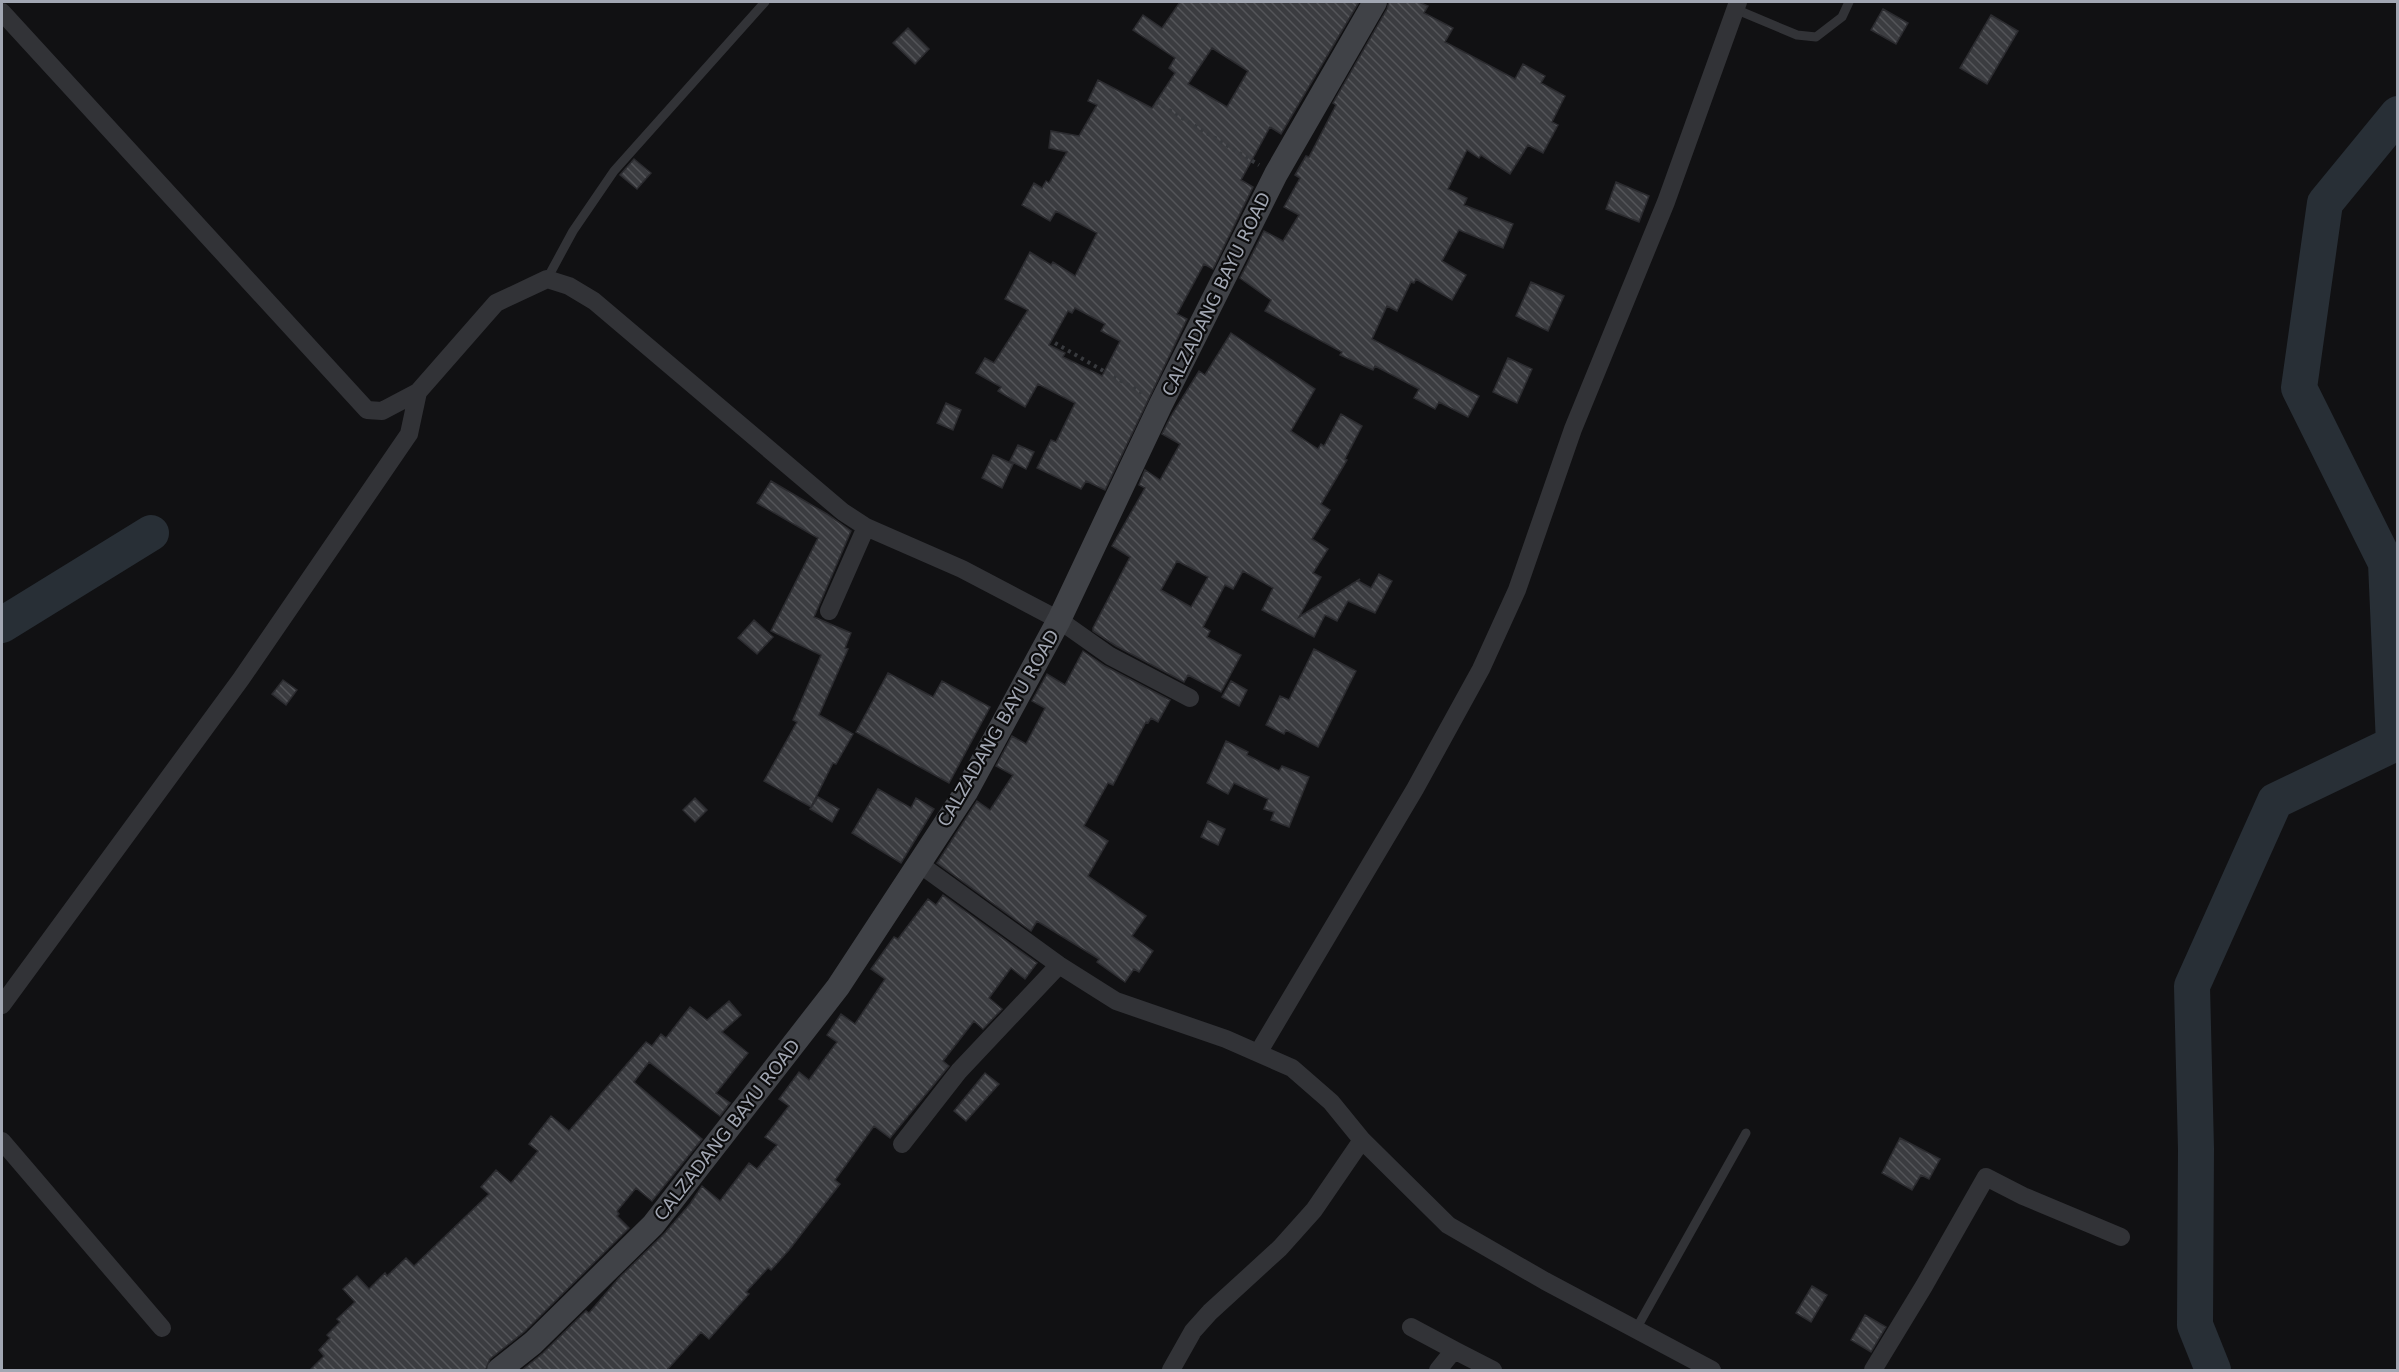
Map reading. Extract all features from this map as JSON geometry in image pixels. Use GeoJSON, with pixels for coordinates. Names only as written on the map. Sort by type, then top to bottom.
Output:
{"type":"FeatureCollection","features":[{"type":"Feature","properties":{"kind":"street","name":"CALZADANG BAYU ROAD"},"geometry":{"type":"LineString","coordinates":[[499,1371],[533,1343],[653,1225],[838,987],[966,792],[1059,620],[1161,404],[1276,174],[1375,2]]}},
{"type":"Feature","properties":{"kind":"street"},"geometry":{"type":"LineString","coordinates":[[1258,1053],[1415,789],[1481,669],[1517,590],[1573,429],[1666,202],[1737,5]]}},
{"type":"Feature","properties":{"kind":"street"},"geometry":{"type":"LineString","coordinates":[[2,12],[367,410],[382,411],[418,392],[496,303],[547,279],[569,286],[594,301],[843,512],[866,527],[962,569],[1059,620],[1110,656],[1190,698]]}},
{"type":"Feature","properties":{"kind":"street"},"geometry":{"type":"LineString","coordinates":[[2,1005],[241,679],[409,434],[418,392]]}},
{"type":"Feature","properties":{"kind":"street"},"geometry":{"type":"LineString","coordinates":[[829,611],[866,527]]}},
{"type":"Feature","properties":{"kind":"street"},"geometry":{"type":"LineString","coordinates":[[918,862],[1059,965],[1116,1001],[1226,1039],[1292,1068],[1317,1088],[1348,1121],[1362,1140],[1448,1225],[1635,1331],[1712,1371]]}},
{"type":"Feature","properties":{"kind":"street"},"geometry":{"type":"LineString","coordinates":[[902,1144],[958,1071],[1059,965]]}},
{"type":"Feature","properties":{"kind":"street"},"geometry":{"type":"LineString","coordinates":[[1171,1371],[1193,1330],[1280,1248],[1314,1210],[1362,1140]]}},
{"type":"Feature","properties":{"kind":"street"},"geometry":{"type":"LineString","coordinates":[[2,1141],[162,1328]]}},
{"type":"Feature","properties":{"kind":"street"},"geometry":{"type":"LineString","coordinates":[[1873,1371],[1986,1178],[2121,1237]]}},
{"type":"Feature","properties":{"kind":"street"},"geometry":{"type":"LineString","coordinates":[[1411,1327],[1493,1371]]}},
{"type":"Feature","properties":{"kind":"street"},"geometry":{"type":"LineString","coordinates":[[1438,1371],[1454,1350]]}},
{"type":"Feature","properties":{"kind":"lane"},"geometry":{"type":"LineString","coordinates":[[547,279],[573,231],[614,171],[765,2]]}},
{"type":"Feature","properties":{"kind":"lane"},"geometry":{"type":"LineString","coordinates":[[1737,5],[1797,35],[1815,37],[1842,17],[1849,2]]}},
{"type":"Feature","properties":{"kind":"lane"},"geometry":{"type":"LineString","coordinates":[[1635,1331],[1746,1133]]}},
{"type":"Feature","properties":{"kind":"path"},"geometry":{"type":"LineString","coordinates":[[1156,102],[1215,141],[1276,174]]}},
{"type":"Feature","properties":{"kind":"path"},"geometry":{"type":"LineString","coordinates":[[1055,343],[1161,404]]}},
{"type":"Feature","properties":{"kind":"building"},"geometry":{"type":"Polygon","coordinates":[[[1180,2],[1359,2],[1281,134],[1270,127],[1241,180],[1253,187],[1213,269],[1204,264],[1177,314],[1187,319],[1105,490],[1086,481],[1081,489],[1037,468],[1051,440],[1056,442],[1075,403],[1038,384],[1025,407],[998,391],[1001,387],[976,373],[985,358],[994,363],[1028,310],[1005,299],[1030,252],[1051,265],[1053,262],[1075,276],[1097,233],[1056,211],[1050,221],[1022,205],[1034,183],[1042,188],[1046,181],[1049,183],[1067,152],[1049,148],[1051,131],[1079,136],[1097,105],[1088,101],[1098,80],[1152,108],[1175,73],[1169,68],[1175,58],[1133,30],[1143,15],[1162,28],[1180,2]],[[1212,48],[1188,84],[1227,107],[1248,71],[1212,48]],[[1075,308],[1072,313],[1068,311],[1049,345],[1065,353],[1063,357],[1102,376],[1120,341],[1101,331],[1105,324],[1075,308]]]}},
{"type":"Feature","properties":{"kind":"building"},"geometry":{"type":"Polygon","coordinates":[[[1389,2],[1419,2],[1428,6],[1424,13],[1453,28],[1445,42],[1515,79],[1523,64],[1545,76],[1541,83],[1565,96],[1552,122],[1558,125],[1543,153],[1528,145],[1510,174],[1481,155],[1479,158],[1467,150],[1448,189],[1467,198],[1464,205],[1513,224],[1503,248],[1459,230],[1442,261],[1466,275],[1452,300],[1416,279],[1414,283],[1411,282],[1397,311],[1387,306],[1372,339],[1479,396],[1468,417],[1439,402],[1435,409],[1414,398],[1419,389],[1375,366],[1373,370],[1340,355],[1342,352],[1265,311],[1271,300],[1240,278],[1264,231],[1283,241],[1299,215],[1284,207],[1300,178],[1295,175],[1306,156],[1309,157],[1336,105],[1333,103],[1389,2]]]}},
{"type":"Feature","properties":{"kind":"building"},"geometry":{"type":"Polygon","coordinates":[[[1883,9],[1908,23],[1896,44],[1871,30],[1883,9]]]}},
{"type":"Feature","properties":{"kind":"building"},"geometry":{"type":"Polygon","coordinates":[[[1991,15],[2018,31],[1987,84],[1960,68],[1991,15]]]}},
{"type":"Feature","properties":{"kind":"building"},"geometry":{"type":"Polygon","coordinates":[[[908,28],[929,49],[915,64],[893,43],[908,28]]]}},
{"type":"Feature","properties":{"kind":"building"},"geometry":{"type":"Polygon","coordinates":[[[634,159],[651,173],[637,189],[620,175],[634,159]]]}},
{"type":"Feature","properties":{"kind":"building"},"geometry":{"type":"Polygon","coordinates":[[[1616,182],[1649,196],[1639,222],[1606,209],[1616,182]]]}},
{"type":"Feature","properties":{"kind":"building"},"geometry":{"type":"Polygon","coordinates":[[[1531,282],[1564,296],[1548,331],[1516,316],[1531,282]]]}},
{"type":"Feature","properties":{"kind":"building"},"geometry":{"type":"Polygon","coordinates":[[[1231,333],[1315,389],[1291,431],[1318,449],[1321,444],[1324,446],[1341,414],[1362,426],[1345,459],[1347,460],[1321,504],[1330,510],[1312,539],[1328,549],[1313,573],[1321,577],[1299,617],[1360,579],[1358,581],[1371,588],[1379,574],[1392,581],[1375,613],[1348,601],[1337,621],[1325,615],[1314,637],[1262,610],[1273,588],[1243,571],[1233,589],[1225,585],[1203,627],[1210,631],[1207,637],[1241,655],[1221,692],[1188,675],[1184,682],[1116,646],[1093,631],[1130,557],[1112,546],[1145,488],[1139,485],[1145,470],[1160,480],[1180,444],[1162,434],[1199,371],[1205,375],[1231,333]],[[1177,561],[1161,590],[1191,607],[1208,577],[1177,561]]]}},
{"type":"Feature","properties":{"kind":"building"},"geometry":{"type":"Polygon","coordinates":[[[1508,358],[1532,369],[1517,403],[1493,392],[1508,358]]]}},
{"type":"Feature","properties":{"kind":"building"},"geometry":{"type":"Polygon","coordinates":[[[946,403],[961,410],[953,430],[937,423],[946,403]]]}},
{"type":"Feature","properties":{"kind":"building"},"geometry":{"type":"Polygon","coordinates":[[[1018,445],[1034,452],[1026,469],[1010,461],[1018,445]]]}},
{"type":"Feature","properties":{"kind":"building"},"geometry":{"type":"Polygon","coordinates":[[[993,455],[1013,464],[1002,488],[982,478],[993,455]]]}},
{"type":"Feature","properties":{"kind":"building"},"geometry":{"type":"Polygon","coordinates":[[[771,481],[851,531],[814,617],[851,633],[845,648],[848,649],[819,715],[853,734],[836,764],[833,763],[811,807],[764,781],[797,722],[793,720],[821,655],[771,631],[818,538],[757,503],[771,481]]]}},
{"type":"Feature","properties":{"kind":"building"},"geometry":{"type":"Polygon","coordinates":[[[754,620],[773,637],[757,654],[738,638],[754,620]]]}},
{"type":"Feature","properties":{"kind":"building"},"geometry":{"type":"Polygon","coordinates":[[[1314,649],[1356,671],[1318,747],[1286,730],[1284,734],[1266,725],[1280,696],[1289,700],[1314,649]]]}},
{"type":"Feature","properties":{"kind":"building"},"geometry":{"type":"Polygon","coordinates":[[[1083,651],[1105,666],[1170,700],[1158,722],[1151,718],[1148,723],[1146,722],[1113,785],[1108,783],[1084,826],[1108,841],[1088,876],[1146,916],[1132,936],[1153,951],[1139,972],[1134,969],[1125,982],[1097,962],[1099,959],[1037,921],[1031,931],[937,863],[977,801],[990,810],[1013,775],[996,766],[1012,736],[1026,744],[1045,708],[1032,701],[1047,674],[1065,685],[1083,651]]]}},
{"type":"Feature","properties":{"kind":"building"},"geometry":{"type":"Polygon","coordinates":[[[888,673],[933,697],[942,681],[990,707],[949,783],[856,732],[888,673]]]}},
{"type":"Feature","properties":{"kind":"building"},"geometry":{"type":"Polygon","coordinates":[[[283,680],[297,690],[286,705],[272,694],[283,680]]]}},
{"type":"Feature","properties":{"kind":"building"},"geometry":{"type":"Polygon","coordinates":[[[1231,681],[1247,690],[1239,706],[1222,697],[1231,681]]]}},
{"type":"Feature","properties":{"kind":"building"},"geometry":{"type":"Polygon","coordinates":[[[1226,741],[1248,752],[1247,755],[1279,771],[1282,766],[1309,777],[1289,827],[1271,820],[1274,812],[1264,809],[1268,799],[1234,783],[1228,794],[1207,783],[1226,741]]]}},
{"type":"Feature","properties":{"kind":"building"},"geometry":{"type":"Polygon","coordinates":[[[878,789],[911,808],[916,798],[934,809],[901,863],[852,833],[878,789]]]}},
{"type":"Feature","properties":{"kind":"building"},"geometry":{"type":"Polygon","coordinates":[[[818,797],[839,809],[832,822],[810,809],[818,797]]]}},
{"type":"Feature","properties":{"kind":"building"},"geometry":{"type":"Polygon","coordinates":[[[695,798],[707,810],[695,822],[683,810],[695,798]]]}},
{"type":"Feature","properties":{"kind":"building"},"geometry":{"type":"Polygon","coordinates":[[[1208,821],[1225,829],[1218,845],[1201,837],[1208,821]]]}},
{"type":"Feature","properties":{"kind":"building"},"geometry":{"type":"Polygon","coordinates":[[[943,895],[1037,963],[1025,979],[1011,968],[989,998],[1002,1009],[983,1029],[974,1021],[943,1061],[949,1066],[890,1138],[874,1126],[835,1180],[840,1184],[789,1250],[746,1292],[749,1294],[709,1339],[701,1332],[666,1371],[521,1371],[586,1311],[589,1313],[619,1278],[664,1234],[702,1186],[720,1201],[749,1163],[757,1169],[777,1145],[765,1137],[789,1106],[779,1099],[799,1072],[809,1080],[837,1042],[827,1035],[841,1014],[855,1024],[885,979],[871,969],[894,937],[898,939],[928,899],[936,905],[943,895]]]}},
{"type":"Feature","properties":{"kind":"building"},"geometry":{"type":"Polygon","coordinates":[[[729,1001],[741,1015],[722,1032],[748,1053],[716,1093],[730,1103],[720,1116],[649,1062],[634,1082],[702,1139],[652,1201],[636,1188],[617,1211],[619,1214],[617,1216],[629,1228],[524,1332],[490,1359],[485,1371],[309,1371],[324,1356],[319,1350],[330,1338],[327,1335],[340,1322],[337,1319],[355,1302],[343,1289],[357,1276],[369,1289],[385,1273],[387,1276],[406,1258],[414,1266],[489,1194],[481,1187],[496,1170],[511,1183],[538,1151],[529,1144],[551,1116],[569,1131],[646,1042],[652,1046],[661,1034],[666,1038],[690,1007],[707,1020],[729,1001]]]}},
{"type":"Feature","properties":{"kind":"building"},"geometry":{"type":"Polygon","coordinates":[[[985,1073],[999,1084],[966,1121],[954,1111],[985,1073]]]}},
{"type":"Feature","properties":{"kind":"building"},"geometry":{"type":"Polygon","coordinates":[[[1900,1138],[1940,1159],[1929,1179],[1921,1175],[1912,1190],[1882,1173],[1900,1138]]]}},
{"type":"Feature","properties":{"kind":"building"},"geometry":{"type":"Polygon","coordinates":[[[1812,1286],[1827,1295],[1811,1322],[1796,1313],[1812,1286]]]}},
{"type":"Feature","properties":{"kind":"building"},"geometry":{"type":"Polygon","coordinates":[[[1865,1315],[1886,1327],[1871,1352],[1851,1340],[1865,1315]]]}},
{"type":"Feature","properties":{"kind":"waterway"},"geometry":{"type":"LineString","coordinates":[[2213,1370],[2195,1325],[2196,1149],[2192,986],[2275,801],[2394,744],[2386,563],[2299,388],[2325,203],[2398,114]]}},
{"type":"Feature","properties":{"kind":"waterway"},"geometry":{"type":"LineString","coordinates":[[2,625],[151,533]]}}]}
